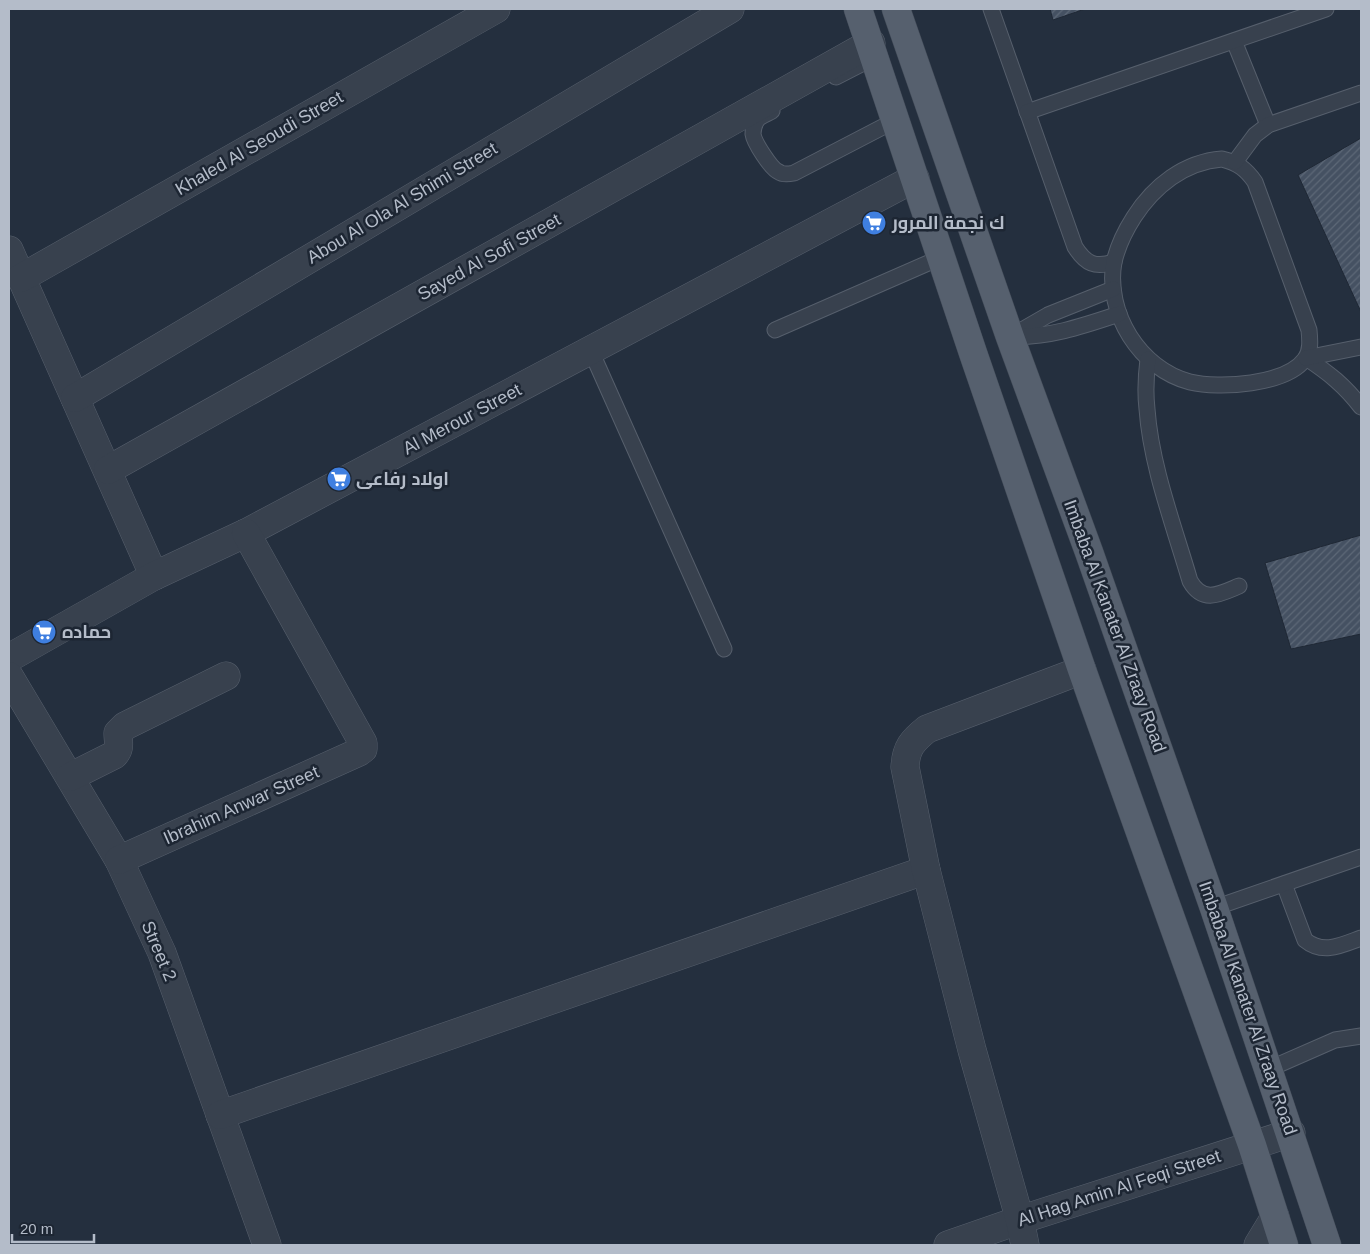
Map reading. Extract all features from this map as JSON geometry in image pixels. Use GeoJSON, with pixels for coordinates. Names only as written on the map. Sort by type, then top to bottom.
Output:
{"type":"FeatureCollection","features":[{"type":"Feature","properties":{"kind":"main road"},"geometry":{"type":"LineString","coordinates":[[858,9],[1082,670],[1252,1145],[1284,1245]]}},
{"type":"Feature","properties":{"kind":"main road","name":"Imbaba Al Kanater Al Zraay Road"},"geometry":{"type":"LineString","coordinates":[[896,9],[1010,336],[1214,908],[1327,1245]]}},
{"type":"Feature","properties":{"kind":"main road"},"geometry":{"type":"LineString","coordinates":[[973,353],[1010,336]]}},
{"type":"Feature","properties":{"kind":"street","name":"Khaled Al Seoudi Street"},"geometry":{"type":"LineString","coordinates":[[21,278],[496,9]]}},
{"type":"Feature","properties":{"kind":"street","name":"Abou Al Ola Al Shimi Street"},"geometry":{"type":"LineString","coordinates":[[75,398],[730,9]]}},
{"type":"Feature","properties":{"kind":"street","name":"Sayed Al Sofi Street"},"geometry":{"type":"LineString","coordinates":[[108,470],[873,50]]}},
{"type":"Feature","properties":{"kind":"street","name":"Al Merour Street"},"geometry":{"type":"LineString","coordinates":[[9,658],[154,576],[246,533],[915,178]]}},
{"type":"Feature","properties":{"kind":"street"},"geometry":{"type":"LineString","coordinates":[[9,250],[154,576]]}},
{"type":"Feature","properties":{"kind":"street","name":"Ibrahim Anwar Street"},"geometry":{"type":"LineString","coordinates":[[119,860],[359,752],[363,746],[246,533]]}},
{"type":"Feature","properties":{"kind":"street"},"geometry":{"type":"LineString","coordinates":[[1022,1233],[972,1050],[926,870],[905,767],[906,754],[914,739],[927,729],[1082,670]]}},
{"type":"Feature","properties":{"kind":"street","name":"Street 2"},"geometry":{"type":"LineString","coordinates":[[9,676],[119,860],[162,953],[267,1245]]}},
{"type":"Feature","properties":{"kind":"street"},"geometry":{"type":"LineString","coordinates":[[70,777],[114,755],[119,748],[118,733],[125,726],[226,676]]}},
{"type":"Feature","properties":{"kind":"street"},"geometry":{"type":"LineString","coordinates":[[220,1114],[926,870]]}},
{"type":"Feature","properties":{"kind":"street","name":"Al Hag Amin Al Feqi Street"},"geometry":{"type":"LineString","coordinates":[[948,1245],[1022,1233],[1252,1145],[1291,1133]]}},
{"type":"Feature","properties":{"kind":"street"},"geometry":{"type":"LineString","coordinates":[[1258,1245],[1275,1217]]}},
{"type":"Feature","properties":{"kind":"lane"},"geometry":{"type":"LineString","coordinates":[[991,9],[1075,247],[1081,257],[1091,263],[1103,266],[1114,262]]}},
{"type":"Feature","properties":{"kind":"lane"},"geometry":{"type":"LineString","coordinates":[[1027,112],[1319,10]]}},
{"type":"Feature","properties":{"kind":"lane"},"geometry":{"type":"LineString","coordinates":[[1234,41],[1268,125]]}},
{"type":"Feature","properties":{"kind":"lane"},"geometry":{"type":"LineString","coordinates":[[873,50],[759,118],[753,133],[755,141],[773,169],[779,173],[794,173],[896,120]]}},
{"type":"Feature","properties":{"kind":"lane"},"geometry":{"type":"LineString","coordinates":[[1235,162],[1255,136],[1268,125],[1361,93]]}},
{"type":"Feature","properties":{"kind":"lane"},"geometry":{"type":"LineString","coordinates":[[1222,159],[1235,162],[1247,170],[1255,182],[1309,330],[1310,344],[1306,358],[1295,370],[1280,376],[1251,383],[1221,385],[1191,382],[1168,373],[1148,359],[1130,338],[1119,314],[1113,289],[1114,262],[1122,238],[1135,216],[1155,190],[1179,171],[1209,160],[1222,159]]}},
{"type":"Feature","properties":{"kind":"lane"},"geometry":{"type":"LineString","coordinates":[[775,330],[942,257]]}},
{"type":"Feature","properties":{"kind":"lane"},"geometry":{"type":"LineString","coordinates":[[1010,336],[1048,315],[1113,289]]}},
{"type":"Feature","properties":{"kind":"lane"},"geometry":{"type":"LineString","coordinates":[[1010,336],[1033,336],[1067,331],[1119,314]]}},
{"type":"Feature","properties":{"kind":"lane"},"geometry":{"type":"LineString","coordinates":[[1306,358],[1361,347]]}},
{"type":"Feature","properties":{"kind":"lane"},"geometry":{"type":"LineString","coordinates":[[591,351],[724,649]]}},
{"type":"Feature","properties":{"kind":"lane"},"geometry":{"type":"LineString","coordinates":[[1306,358],[1330,373],[1351,393],[1361,407]]}},
{"type":"Feature","properties":{"kind":"lane"},"geometry":{"type":"LineString","coordinates":[[1148,359],[1147,408],[1154,456],[1190,581],[1194,589],[1201,594],[1210,596],[1239,586]]}},
{"type":"Feature","properties":{"kind":"lane"},"geometry":{"type":"LineString","coordinates":[[1214,908],[1361,857]]}},
{"type":"Feature","properties":{"kind":"lane"},"geometry":{"type":"LineString","coordinates":[[1284,884],[1305,940],[1312,946],[1331,948],[1361,938]]}},
{"type":"Feature","properties":{"kind":"lane"},"geometry":{"type":"LineString","coordinates":[[1269,1069],[1335,1040],[1361,1036]]}},
{"type":"Feature","properties":{"kind":"building"},"geometry":{"type":"Polygon","coordinates":[[[1050,9],[1085,9],[1053,20],[1050,9]]]}},
{"type":"Feature","properties":{"kind":"building"},"geometry":{"type":"Polygon","coordinates":[[[1361,138],[1361,312],[1298,175],[1361,138]]]}},
{"type":"Feature","properties":{"kind":"building"},"geometry":{"type":"Polygon","coordinates":[[[1361,535],[1361,634],[1291,649],[1265,563],[1361,535]]]}},
{"type":"Feature","properties":{"kind":"place","name":"ك نجمة المرور"},"geometry":{"type":"Point","coordinates":[874,223]}},
{"type":"Feature","properties":{"kind":"place","name":"اولاد رفاعى"},"geometry":{"type":"Point","coordinates":[339,479]}},
{"type":"Feature","properties":{"kind":"place","name":"حماده"},"geometry":{"type":"Point","coordinates":[44,632]}}]}
